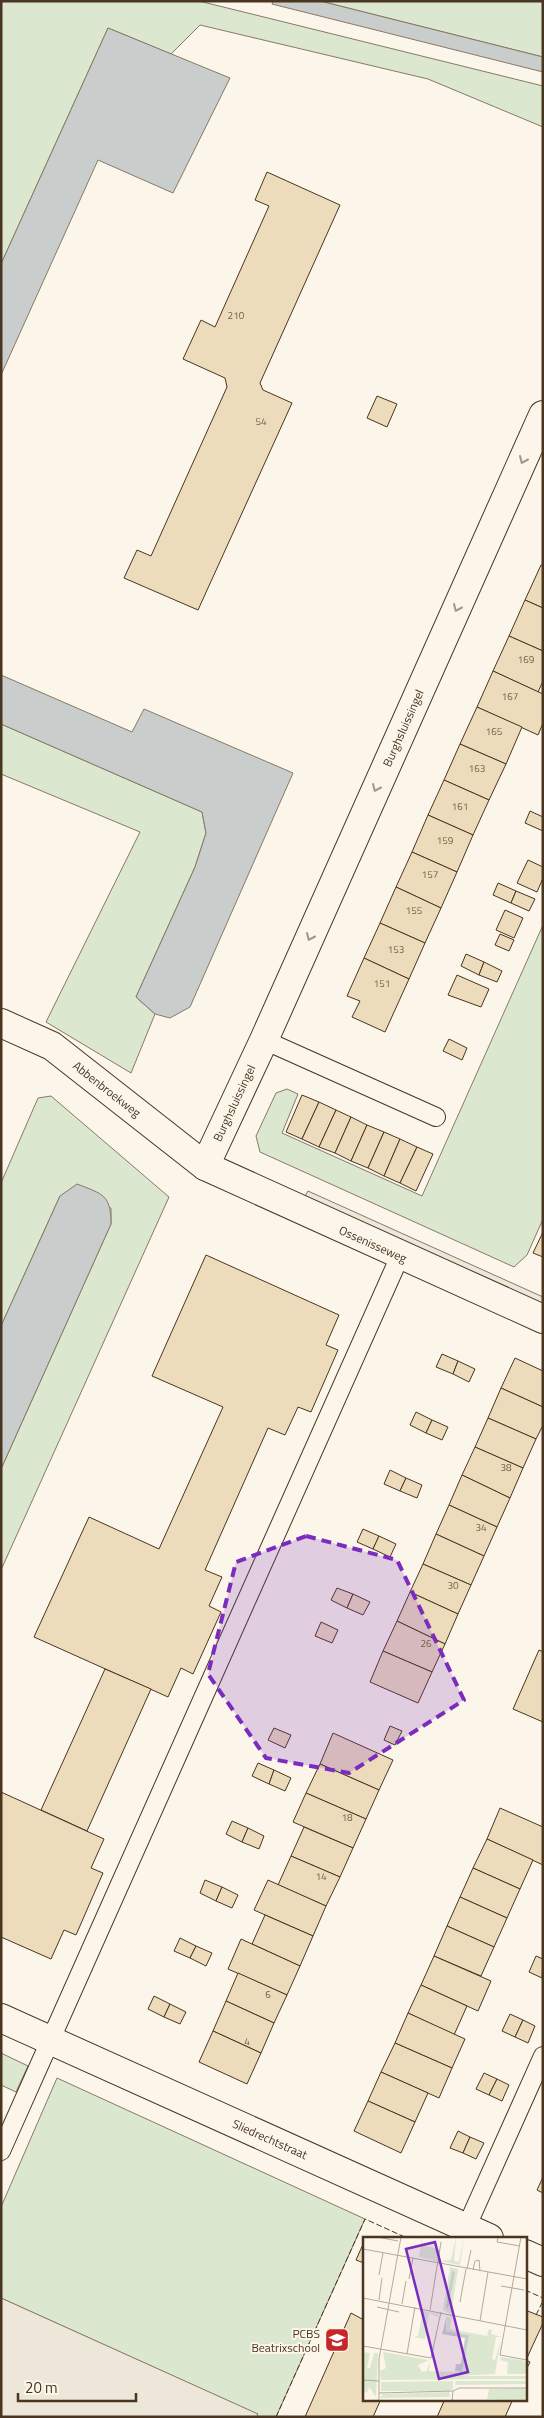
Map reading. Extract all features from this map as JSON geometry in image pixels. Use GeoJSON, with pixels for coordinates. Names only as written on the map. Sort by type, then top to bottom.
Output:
{"type":"FeatureCollection","features":[{"type":"Feature","properties":{"kind":"street","name":"Burghsluissingel"},"geometry":{"type":"LineString","coordinates":[[205,1166],[264,1040],[543,415]]}},
{"type":"Feature","properties":{"kind":"street","name":"Abbenbroekweg"},"geometry":{"type":"LineString","coordinates":[[1,1023],[52,1046],[205,1166]]}},
{"type":"Feature","properties":{"kind":"street","name":"Ossenisseweg"},"geometry":{"type":"LineString","coordinates":[[205,1166],[543,1320]]}},
{"type":"Feature","properties":{"kind":"street","name":"Sliedrechtstraat"},"geometry":{"type":"LineString","coordinates":[[1,2018],[478,2233]]}},
{"type":"Feature","properties":{"kind":"street"},"geometry":{"type":"LineString","coordinates":[[526,2254],[543,2262]]}},
{"type":"Feature","properties":{"kind":"lane"},"geometry":{"type":"LineString","coordinates":[[264,1040],[436,1117]]}},
{"type":"Feature","properties":{"kind":"lane"},"geometry":{"type":"LineString","coordinates":[[1,2151],[400,1256]]}},
{"type":"Feature","properties":{"kind":"lane"},"geometry":{"type":"LineString","coordinates":[[478,2233],[543,2056]]}},
{"type":"Feature","properties":{"kind":"highlighted area"},"geometry":{"type":"Polygon","coordinates":[[[306,1536],[397,1560],[464,1700],[349,1773],[266,1758],[208,1674],[236,1562],[306,1536]]]}},
{"type":"Feature","properties":{"kind":"green space"},"geometry":{"type":"Polygon","coordinates":[[[1,1],[199,1],[543,86],[543,127],[428,79],[200,25],[171,54],[108,28],[1,264],[1,1]]]}},
{"type":"Feature","properties":{"kind":"green space"},"geometry":{"type":"Polygon","coordinates":[[[320,1],[543,1],[543,57],[320,1]]]}},
{"type":"Feature","properties":{"kind":"green space"},"geometry":{"type":"Polygon","coordinates":[[[1,724],[202,812],[206,833],[195,867],[136,997],[155,1014],[131,1073],[46,1022],[140,832],[1,774],[1,724]]]}},
{"type":"Feature","properties":{"kind":"green space"},"geometry":{"type":"Polygon","coordinates":[[[543,925],[543,1219],[527,1255],[514,1267],[260,1152],[256,1136],[276,1093],[287,1089],[298,1094],[282,1133],[422,1196],[543,925]]]}},
{"type":"Feature","properties":{"kind":"green space"},"geometry":{"type":"Polygon","coordinates":[[[51,1096],[169,1197],[1,1570],[1,1469],[111,1224],[111,1208],[60,1196],[1,1326],[1,1183],[38,1098],[51,1096]]]}},
{"type":"Feature","properties":{"kind":"green space"},"geometry":{"type":"Polygon","coordinates":[[[1,2053],[28,2066],[16,2092],[1,2085],[1,2053]]]}},
{"type":"Feature","properties":{"kind":"green space"},"geometry":{"type":"Polygon","coordinates":[[[57,2078],[365,2219],[276,2417],[256,2417],[257,2414],[1,2298],[1,2207],[57,2078]]]}},
{"type":"Feature","properties":{"kind":"shaded area"},"geometry":{"type":"Polygon","coordinates":[[[273,1],[320,1],[543,57],[543,72],[272,4],[273,1]]]}},
{"type":"Feature","properties":{"kind":"shaded area"},"geometry":{"type":"Polygon","coordinates":[[[108,28],[230,78],[173,193],[98,160],[1,375],[1,264],[108,28]]]}},
{"type":"Feature","properties":{"kind":"shaded area"},"geometry":{"type":"Polygon","coordinates":[[[1,675],[132,732],[144,709],[293,773],[190,1007],[170,1018],[155,1014],[136,997],[195,867],[206,833],[202,812],[1,724],[1,675]]]}},
{"type":"Feature","properties":{"kind":"shaded area"},"geometry":{"type":"Polygon","coordinates":[[[77,1184],[93,1190],[104,1197],[111,1214],[111,1224],[1,1469],[1,1326],[60,1196],[77,1184]]]}},
{"type":"Feature","properties":{"kind":"shaded area"},"geometry":{"type":"Polygon","coordinates":[[[308,1191],[543,1297],[543,1307],[304,1198],[308,1191]]]}},
{"type":"Feature","properties":{"kind":"shaded area"},"geometry":{"type":"Polygon","coordinates":[[[1,2298],[258,2414],[256,2417],[1,2417],[1,2298]]]}},
{"type":"Feature","properties":{"kind":"building"},"geometry":{"type":"Polygon","coordinates":[[[267,172],[340,205],[260,383],[263,390],[292,403],[198,610],[124,578],[137,550],[151,556],[227,387],[225,378],[183,359],[201,320],[215,327],[269,206],[255,200],[267,172]]]}},
{"type":"Feature","properties":{"kind":"building"},"geometry":{"type":"Polygon","coordinates":[[[377,396],[397,404],[387,427],[367,418],[377,396]]]}},
{"type":"Feature","properties":{"kind":"building"},"geometry":{"type":"Polygon","coordinates":[[[541,565],[543,566],[543,608],[525,600],[541,565]]]}},
{"type":"Feature","properties":{"kind":"building"},"geometry":{"type":"Polygon","coordinates":[[[525,600],[543,608],[543,651],[509,636],[525,600]]]}},
{"type":"Feature","properties":{"kind":"building"},"geometry":{"type":"Polygon","coordinates":[[[509,636],[543,651],[543,681],[538,692],[493,671],[509,636]]]}},
{"type":"Feature","properties":{"kind":"building"},"geometry":{"type":"Polygon","coordinates":[[[493,671],[543,694],[543,723],[538,735],[477,707],[493,671]]]}},
{"type":"Feature","properties":{"kind":"building"},"geometry":{"type":"Polygon","coordinates":[[[477,707],[522,727],[506,764],[460,744],[477,707]]]}},
{"type":"Feature","properties":{"kind":"building"},"geometry":{"type":"Polygon","coordinates":[[[460,744],[506,764],[489,800],[444,780],[460,744]]]}},
{"type":"Feature","properties":{"kind":"building"},"geometry":{"type":"Polygon","coordinates":[[[444,780],[489,800],[473,835],[428,815],[444,780]]]}},
{"type":"Feature","properties":{"kind":"building"},"geometry":{"type":"Polygon","coordinates":[[[530,811],[543,817],[543,831],[525,823],[530,811]]]}},
{"type":"Feature","properties":{"kind":"building"},"geometry":{"type":"Polygon","coordinates":[[[428,815],[473,835],[457,872],[412,852],[428,815]]]}},
{"type":"Feature","properties":{"kind":"building"},"geometry":{"type":"Polygon","coordinates":[[[412,852],[457,872],[441,908],[396,887],[412,852]]]}},
{"type":"Feature","properties":{"kind":"building"},"geometry":{"type":"Polygon","coordinates":[[[528,860],[543,867],[543,878],[537,892],[517,883],[528,860]]]}},
{"type":"Feature","properties":{"kind":"building"},"geometry":{"type":"Polygon","coordinates":[[[498,883],[516,891],[511,903],[493,895],[498,883]]]}},
{"type":"Feature","properties":{"kind":"building"},"geometry":{"type":"Polygon","coordinates":[[[396,887],[441,908],[425,943],[380,923],[396,887]]]}},
{"type":"Feature","properties":{"kind":"building"},"geometry":{"type":"Polygon","coordinates":[[[516,891],[535,899],[529,911],[511,903],[516,891]]]}},
{"type":"Feature","properties":{"kind":"building"},"geometry":{"type":"Polygon","coordinates":[[[505,910],[523,918],[514,938],[496,930],[505,910]]]}},
{"type":"Feature","properties":{"kind":"building"},"geometry":{"type":"Polygon","coordinates":[[[380,923],[425,943],[409,979],[364,958],[380,923]]]}},
{"type":"Feature","properties":{"kind":"building"},"geometry":{"type":"Polygon","coordinates":[[[500,934],[514,940],[509,951],[495,945],[500,934]]]}},
{"type":"Feature","properties":{"kind":"building"},"geometry":{"type":"Polygon","coordinates":[[[466,954],[484,962],[479,975],[461,966],[466,954]]]}},
{"type":"Feature","properties":{"kind":"building"},"geometry":{"type":"Polygon","coordinates":[[[364,958],[409,979],[385,1032],[352,1017],[360,1001],[347,996],[364,958]]]}},
{"type":"Feature","properties":{"kind":"building"},"geometry":{"type":"Polygon","coordinates":[[[484,962],[502,971],[497,982],[479,975],[484,962]]]}},
{"type":"Feature","properties":{"kind":"building"},"geometry":{"type":"Polygon","coordinates":[[[457,975],[489,989],[481,1007],[448,995],[457,975]]]}},
{"type":"Feature","properties":{"kind":"building"},"geometry":{"type":"Polygon","coordinates":[[[449,1039],[467,1048],[462,1060],[443,1051],[449,1039]]]}},
{"type":"Feature","properties":{"kind":"building"},"geometry":{"type":"Polygon","coordinates":[[[302,1095],[319,1102],[302,1139],[286,1132],[302,1095]]]}},
{"type":"Feature","properties":{"kind":"building"},"geometry":{"type":"Polygon","coordinates":[[[319,1102],[336,1110],[319,1147],[302,1139],[319,1102]]]}},
{"type":"Feature","properties":{"kind":"building"},"geometry":{"type":"Polygon","coordinates":[[[336,1110],[351,1117],[335,1153],[319,1147],[336,1110]]]}},
{"type":"Feature","properties":{"kind":"building"},"geometry":{"type":"Polygon","coordinates":[[[351,1117],[367,1125],[351,1161],[335,1153],[351,1117]]]}},
{"type":"Feature","properties":{"kind":"building"},"geometry":{"type":"Polygon","coordinates":[[[367,1125],[384,1132],[368,1168],[351,1161],[367,1125]]]}},
{"type":"Feature","properties":{"kind":"building"},"geometry":{"type":"Polygon","coordinates":[[[384,1132],[400,1139],[384,1176],[368,1168],[384,1132]]]}},
{"type":"Feature","properties":{"kind":"building"},"geometry":{"type":"Polygon","coordinates":[[[400,1139],[417,1147],[400,1183],[384,1176],[400,1139]]]}},
{"type":"Feature","properties":{"kind":"building"},"geometry":{"type":"Polygon","coordinates":[[[417,1147],[433,1154],[416,1191],[400,1183],[417,1147]]]}},
{"type":"Feature","properties":{"kind":"building"},"geometry":{"type":"Polygon","coordinates":[[[543,1232],[543,1257],[533,1253],[543,1232]]]}},
{"type":"Feature","properties":{"kind":"building"},"geometry":{"type":"Polygon","coordinates":[[[206,1255],[339,1315],[326,1345],[338,1350],[311,1412],[298,1407],[285,1435],[268,1428],[205,1570],[222,1577],[209,1606],[221,1612],[193,1674],[181,1668],[168,1697],[34,1637],[89,1517],[159,1549],[223,1407],[152,1376],[206,1255]]]}},
{"type":"Feature","properties":{"kind":"building"},"geometry":{"type":"Polygon","coordinates":[[[442,1354],[458,1361],[453,1374],[436,1367],[442,1354]]]}},
{"type":"Feature","properties":{"kind":"building"},"geometry":{"type":"Polygon","coordinates":[[[515,1358],[543,1371],[543,1407],[501,1388],[515,1358]]]}},
{"type":"Feature","properties":{"kind":"building"},"geometry":{"type":"Polygon","coordinates":[[[458,1361],[475,1369],[469,1382],[453,1374],[458,1361]]]}},
{"type":"Feature","properties":{"kind":"building"},"geometry":{"type":"Polygon","coordinates":[[[501,1388],[543,1407],[543,1425],[536,1439],[488,1418],[501,1388]]]}},
{"type":"Feature","properties":{"kind":"building"},"geometry":{"type":"Polygon","coordinates":[[[416,1412],[432,1420],[426,1433],[410,1425],[416,1412]]]}},
{"type":"Feature","properties":{"kind":"building"},"geometry":{"type":"Polygon","coordinates":[[[488,1418],[536,1439],[523,1468],[475,1447],[488,1418]]]}},
{"type":"Feature","properties":{"kind":"building"},"geometry":{"type":"Polygon","coordinates":[[[432,1420],[448,1427],[442,1440],[426,1433],[432,1420]]]}},
{"type":"Feature","properties":{"kind":"building"},"geometry":{"type":"Polygon","coordinates":[[[475,1447],[523,1468],[510,1498],[462,1475],[475,1447]]]}},
{"type":"Feature","properties":{"kind":"building"},"geometry":{"type":"Polygon","coordinates":[[[390,1470],[406,1478],[400,1491],[384,1484],[390,1470]]]}},
{"type":"Feature","properties":{"kind":"building"},"geometry":{"type":"Polygon","coordinates":[[[462,1475],[510,1498],[497,1527],[449,1505],[462,1475]]]}},
{"type":"Feature","properties":{"kind":"building"},"geometry":{"type":"Polygon","coordinates":[[[406,1478],[422,1485],[417,1498],[400,1491],[406,1478]]]}},
{"type":"Feature","properties":{"kind":"building"},"geometry":{"type":"Polygon","coordinates":[[[449,1505],[497,1527],[484,1556],[436,1534],[449,1505]]]}},
{"type":"Feature","properties":{"kind":"building"},"geometry":{"type":"Polygon","coordinates":[[[363,1529],[379,1536],[373,1549],[357,1542],[363,1529]]]}},
{"type":"Feature","properties":{"kind":"building"},"geometry":{"type":"Polygon","coordinates":[[[436,1534],[484,1556],[471,1585],[423,1564],[436,1534]]]}},
{"type":"Feature","properties":{"kind":"building"},"geometry":{"type":"Polygon","coordinates":[[[379,1536],[396,1544],[390,1557],[373,1549],[379,1536]]]}},
{"type":"Feature","properties":{"kind":"building"},"geometry":{"type":"Polygon","coordinates":[[[423,1564],[471,1585],[458,1614],[410,1592],[423,1564]]]}},
{"type":"Feature","properties":{"kind":"building"},"geometry":{"type":"Polygon","coordinates":[[[337,1588],[353,1594],[347,1608],[331,1600],[337,1588]]]}},
{"type":"Feature","properties":{"kind":"building"},"geometry":{"type":"Polygon","coordinates":[[[410,1592],[458,1614],[445,1644],[397,1621],[410,1592]]]}},
{"type":"Feature","properties":{"kind":"building"},"geometry":{"type":"Polygon","coordinates":[[[353,1594],[370,1602],[363,1615],[347,1608],[353,1594]]]}},
{"type":"Feature","properties":{"kind":"building"},"geometry":{"type":"Polygon","coordinates":[[[397,1621],[445,1644],[432,1672],[383,1651],[397,1621]]]}},
{"type":"Feature","properties":{"kind":"building"},"geometry":{"type":"Polygon","coordinates":[[[321,1622],[338,1630],[332,1643],[315,1636],[321,1622]]]}},
{"type":"Feature","properties":{"kind":"building"},"geometry":{"type":"Polygon","coordinates":[[[539,1650],[543,1652],[543,1722],[513,1709],[539,1650]]]}},
{"type":"Feature","properties":{"kind":"building"},"geometry":{"type":"Polygon","coordinates":[[[383,1651],[432,1672],[418,1703],[370,1682],[383,1651]]]}},
{"type":"Feature","properties":{"kind":"building"},"geometry":{"type":"Polygon","coordinates":[[[105,1669],[151,1689],[87,1831],[41,1810],[105,1669]]]}},
{"type":"Feature","properties":{"kind":"building"},"geometry":{"type":"Polygon","coordinates":[[[390,1726],[402,1731],[395,1745],[384,1740],[390,1726]]]}},
{"type":"Feature","properties":{"kind":"building"},"geometry":{"type":"Polygon","coordinates":[[[274,1728],[291,1735],[285,1748],[268,1740],[274,1728]]]}},
{"type":"Feature","properties":{"kind":"building"},"geometry":{"type":"Polygon","coordinates":[[[333,1733],[393,1760],[379,1790],[320,1764],[333,1733]]]}},
{"type":"Feature","properties":{"kind":"building"},"geometry":{"type":"Polygon","coordinates":[[[258,1763],[274,1770],[269,1784],[252,1776],[258,1763]]]}},
{"type":"Feature","properties":{"kind":"building"},"geometry":{"type":"Polygon","coordinates":[[[320,1764],[379,1790],[366,1819],[306,1793],[320,1764]]]}},
{"type":"Feature","properties":{"kind":"building"},"geometry":{"type":"Polygon","coordinates":[[[274,1770],[291,1778],[285,1791],[269,1784],[274,1770]]]}},
{"type":"Feature","properties":{"kind":"building"},"geometry":{"type":"Polygon","coordinates":[[[1,1792],[104,1839],[91,1868],[103,1873],[76,1935],[64,1930],[51,1959],[1,1937],[1,1792]]]}},
{"type":"Feature","properties":{"kind":"building"},"geometry":{"type":"Polygon","coordinates":[[[306,1793],[366,1819],[353,1848],[293,1822],[306,1793]]]}},
{"type":"Feature","properties":{"kind":"building"},"geometry":{"type":"Polygon","coordinates":[[[500,1808],[543,1827],[543,1865],[487,1839],[500,1808]]]}},
{"type":"Feature","properties":{"kind":"building"},"geometry":{"type":"Polygon","coordinates":[[[232,1821],[248,1828],[242,1842],[226,1834],[232,1821]]]}},
{"type":"Feature","properties":{"kind":"building"},"geometry":{"type":"Polygon","coordinates":[[[304,1827],[353,1848],[340,1877],[291,1856],[304,1827]]]}},
{"type":"Feature","properties":{"kind":"building"},"geometry":{"type":"Polygon","coordinates":[[[248,1828],[264,1836],[259,1849],[242,1842],[248,1828]]]}},
{"type":"Feature","properties":{"kind":"building"},"geometry":{"type":"Polygon","coordinates":[[[487,1839],[533,1860],[520,1889],[473,1868],[487,1839]]]}},
{"type":"Feature","properties":{"kind":"building"},"geometry":{"type":"Polygon","coordinates":[[[291,1856],[340,1877],[326,1906],[278,1885],[291,1856]]]}},
{"type":"Feature","properties":{"kind":"building"},"geometry":{"type":"Polygon","coordinates":[[[473,1868],[520,1889],[507,1918],[460,1897],[473,1868]]]}},
{"type":"Feature","properties":{"kind":"building"},"geometry":{"type":"Polygon","coordinates":[[[205,1880],[222,1887],[216,1901],[200,1893],[205,1880]]]}},
{"type":"Feature","properties":{"kind":"building"},"geometry":{"type":"Polygon","coordinates":[[[268,1880],[326,1906],[313,1936],[254,1910],[268,1880]]]}},
{"type":"Feature","properties":{"kind":"building"},"geometry":{"type":"Polygon","coordinates":[[[222,1887],[238,1895],[232,1908],[216,1901],[222,1887]]]}},
{"type":"Feature","properties":{"kind":"building"},"geometry":{"type":"Polygon","coordinates":[[[460,1897],[507,1918],[494,1947],[447,1926],[460,1897]]]}},
{"type":"Feature","properties":{"kind":"building"},"geometry":{"type":"Polygon","coordinates":[[[265,1915],[313,1936],[300,1966],[252,1944],[265,1915]]]}},
{"type":"Feature","properties":{"kind":"building"},"geometry":{"type":"Polygon","coordinates":[[[447,1926],[494,1947],[481,1976],[434,1956],[447,1926]]]}},
{"type":"Feature","properties":{"kind":"building"},"geometry":{"type":"Polygon","coordinates":[[[180,1938],[196,1946],[190,1958],[174,1951],[180,1938]]]}},
{"type":"Feature","properties":{"kind":"building"},"geometry":{"type":"Polygon","coordinates":[[[241,1939],[300,1966],[287,1995],[228,1969],[241,1939]]]}},
{"type":"Feature","properties":{"kind":"building"},"geometry":{"type":"Polygon","coordinates":[[[196,1946],[212,1953],[206,1966],[190,1958],[196,1946]]]}},
{"type":"Feature","properties":{"kind":"building"},"geometry":{"type":"Polygon","coordinates":[[[434,1956],[491,1981],[478,2011],[421,1985],[434,1956]]]}},
{"type":"Feature","properties":{"kind":"building"},"geometry":{"type":"Polygon","coordinates":[[[536,1956],[543,1959],[542,1978],[529,1972],[536,1956]]]}},
{"type":"Feature","properties":{"kind":"building"},"geometry":{"type":"Polygon","coordinates":[[[238,1973],[287,1995],[274,2023],[226,2001],[238,1973]]]}},
{"type":"Feature","properties":{"kind":"building"},"geometry":{"type":"Polygon","coordinates":[[[421,1985],[467,2006],[454,2035],[408,2013],[421,1985]]]}},
{"type":"Feature","properties":{"kind":"building"},"geometry":{"type":"Polygon","coordinates":[[[154,1996],[170,2004],[164,2017],[148,2009],[154,1996]]]}},
{"type":"Feature","properties":{"kind":"building"},"geometry":{"type":"Polygon","coordinates":[[[226,2001],[274,2023],[261,2053],[213,2031],[226,2001]]]}},
{"type":"Feature","properties":{"kind":"building"},"geometry":{"type":"Polygon","coordinates":[[[170,2004],[186,2012],[180,2024],[164,2017],[170,2004]]]}},
{"type":"Feature","properties":{"kind":"building"},"geometry":{"type":"Polygon","coordinates":[[[408,2013],[465,2039],[452,2068],[395,2043],[408,2013]]]}},
{"type":"Feature","properties":{"kind":"building"},"geometry":{"type":"Polygon","coordinates":[[[510,2014],[523,2020],[515,2037],[502,2031],[510,2014]]]}},
{"type":"Feature","properties":{"kind":"building"},"geometry":{"type":"Polygon","coordinates":[[[523,2020],[535,2026],[528,2043],[515,2037],[523,2020]]]}},
{"type":"Feature","properties":{"kind":"building"},"geometry":{"type":"Polygon","coordinates":[[[213,2031],[261,2053],[247,2084],[199,2062],[213,2031]]]}},
{"type":"Feature","properties":{"kind":"building"},"geometry":{"type":"Polygon","coordinates":[[[395,2043],[452,2068],[439,2098],[381,2072],[395,2043]]]}},
{"type":"Feature","properties":{"kind":"building"},"geometry":{"type":"Polygon","coordinates":[[[381,2072],[428,2093],[415,2122],[368,2101],[381,2072]]]}},
{"type":"Feature","properties":{"kind":"building"},"geometry":{"type":"Polygon","coordinates":[[[484,2073],[497,2079],[489,2095],[476,2089],[484,2073]]]}},
{"type":"Feature","properties":{"kind":"building"},"geometry":{"type":"Polygon","coordinates":[[[497,2079],[509,2085],[502,2101],[489,2095],[497,2079]]]}},
{"type":"Feature","properties":{"kind":"building"},"geometry":{"type":"Polygon","coordinates":[[[368,2101],[415,2122],[401,2153],[354,2131],[368,2101]]]}},
{"type":"Feature","properties":{"kind":"building"},"geometry":{"type":"Polygon","coordinates":[[[458,2131],[470,2137],[463,2153],[450,2148],[458,2131]]]}},
{"type":"Feature","properties":{"kind":"building"},"geometry":{"type":"Polygon","coordinates":[[[470,2137],[484,2143],[476,2159],[463,2153],[470,2137]]]}},
{"type":"Feature","properties":{"kind":"building"},"geometry":{"type":"Polygon","coordinates":[[[543,2177],[543,2193],[537,2190],[543,2177]]]}},
{"type":"Feature","properties":{"kind":"building"},"geometry":{"type":"Polygon","coordinates":[[[363,2244],[363,2263],[356,2260],[363,2244]]]}},
{"type":"Feature","properties":{"kind":"building"},"geometry":{"type":"Polygon","coordinates":[[[526,2310],[543,2317],[543,2323],[526,2360],[526,2310]]]}},
{"type":"Feature","properties":{"kind":"building"},"geometry":{"type":"Polygon","coordinates":[[[351,2313],[363,2319],[363,2400],[381,2400],[373,2417],[305,2417],[351,2313]]]}},
{"type":"Feature","properties":{"kind":"building"},"geometry":{"type":"Polygon","coordinates":[[[526,2360],[530,2362],[526,2370],[526,2360]]]}},
{"type":"Feature","properties":{"kind":"building"},"geometry":{"type":"Polygon","coordinates":[[[445,2400],[513,2400],[505,2417],[437,2417],[445,2400]]]}},
{"type":"Feature","properties":{"kind":"fence"},"geometry":{"type":"LineString","coordinates":[[276,2417],[365,2219],[405,2237]]}},
{"type":"Feature","properties":{"kind":"fence"},"geometry":{"type":"LineString","coordinates":[[526,2290],[543,2298]]}},
{"type":"Feature","properties":{"kind":"fence"},"geometry":{"type":"LineString","coordinates":[[536,2315],[543,2301]]}},
{"type":"Feature","properties":{"kind":"place","name":"PCBS Beatrixschool"},"geometry":{"type":"Point","coordinates":[337,2340]}}]}
